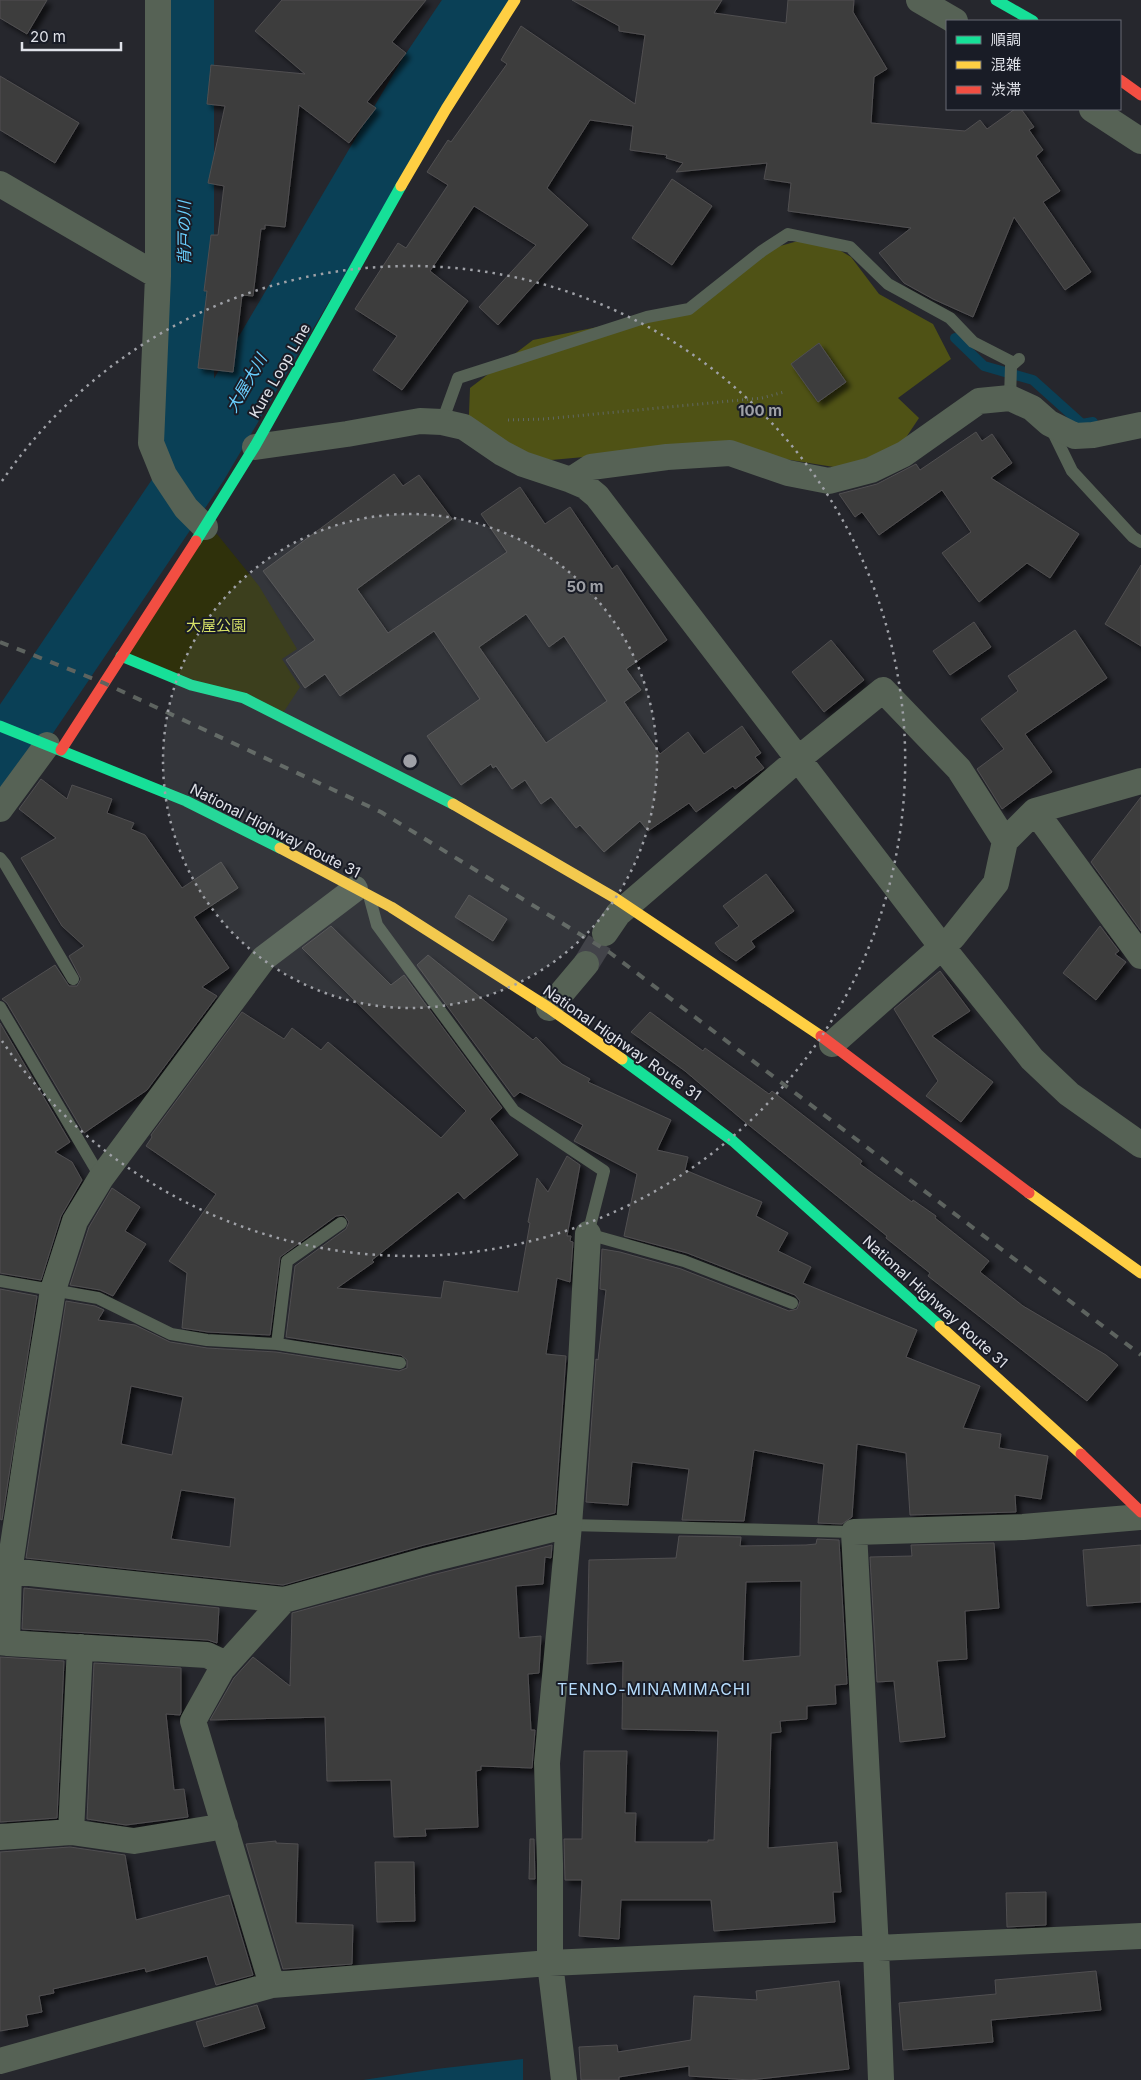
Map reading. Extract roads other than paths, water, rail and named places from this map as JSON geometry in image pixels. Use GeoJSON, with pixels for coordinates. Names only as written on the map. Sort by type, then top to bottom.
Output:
{"type":"FeatureCollection","features":[{"type":"Feature","properties":{"kind":"main road","name":"Kure Loop Line"},"geometry":{"type":"LineString","coordinates":[[50,746],[121,656],[205,528],[254,446],[473,62],[515,0]]}},
{"type":"Feature","properties":{"kind":"main road"},"geometry":{"type":"LineString","coordinates":[[996,0],[1031,20]]}},
{"type":"Feature","properties":{"kind":"main road"},"geometry":{"type":"LineString","coordinates":[[1121,81],[1141,95]]}},
{"type":"Feature","properties":{"kind":"main road"},"geometry":{"type":"LineString","coordinates":[[121,656],[191,685],[244,698],[453,804],[628,906],[832,1044],[1013,1181],[1141,1272]]}},
{"type":"Feature","properties":{"kind":"main road","name":"National Highway Route 31"},"geometry":{"type":"LineString","coordinates":[[0,726],[186,801],[391,907],[549,1008],[635,1068],[733,1141],[1043,1418],[1141,1512]]}},
{"type":"Feature","properties":{"kind":"street"},"geometry":{"type":"LineString","coordinates":[[158,0],[158,276],[151,442],[164,475],[186,508],[205,528]]}},
{"type":"Feature","properties":{"kind":"street"},"geometry":{"type":"LineString","coordinates":[[919,0],[953,20]]}},
{"type":"Feature","properties":{"kind":"street"},"geometry":{"type":"LineString","coordinates":[[1094,110],[1141,141]]}},
{"type":"Feature","properties":{"kind":"street"},"geometry":{"type":"LineString","coordinates":[[0,184],[158,276]]}},
{"type":"Feature","properties":{"kind":"street"},"geometry":{"type":"LineString","coordinates":[[571,480],[591,467],[667,456],[730,453],[788,473],[829,480],[871,470],[904,454],[979,401],[1010,398],[1032,408],[1049,423],[1075,436],[1094,435],[1141,425]]}},
{"type":"Feature","properties":{"kind":"street"},"geometry":{"type":"LineString","coordinates":[[254,446],[347,434],[420,420],[442,422],[464,427],[502,453],[523,464],[586,486],[597,496],[942,947],[1015,1039],[1049,1076],[1092,1112],[1141,1145]]}},
{"type":"Feature","properties":{"kind":"street"},"geometry":{"type":"LineString","coordinates":[[606,933],[618,914],[798,759],[883,690],[959,769],[1004,841]]}},
{"type":"Feature","properties":{"kind":"street"},"geometry":{"type":"LineString","coordinates":[[0,808],[50,746]]}},
{"type":"Feature","properties":{"kind":"street"},"geometry":{"type":"LineString","coordinates":[[832,1044],[953,937],[996,883],[1004,841],[1036,811],[1141,781]]}},
{"type":"Feature","properties":{"kind":"street"},"geometry":{"type":"LineString","coordinates":[[1036,811],[1141,956]]}},
{"type":"Feature","properties":{"kind":"street"},"geometry":{"type":"LineString","coordinates":[[226,1664],[207,1656],[3,1642],[5,1571],[53,1290],[75,1221],[101,1178],[264,958],[362,892]]}},
{"type":"Feature","properties":{"kind":"street"},"geometry":{"type":"LineString","coordinates":[[549,1008],[586,964]]}},
{"type":"Feature","properties":{"kind":"street"},"geometry":{"type":"LineString","coordinates":[[564,2080],[550,1963],[548,1763],[570,1525],[588,1234]]}},
{"type":"Feature","properties":{"kind":"street"},"geometry":{"type":"LineString","coordinates":[[881,2080],[854,1532],[1023,1527],[1141,1518]]}},
{"type":"Feature","properties":{"kind":"street"},"geometry":{"type":"LineString","coordinates":[[5,1571],[284,1600],[428,1560],[570,1525]]}},
{"type":"Feature","properties":{"kind":"street"},"geometry":{"type":"LineString","coordinates":[[272,1985],[193,1722],[226,1664],[284,1600]]}},
{"type":"Feature","properties":{"kind":"street"},"geometry":{"type":"LineString","coordinates":[[71,1832],[80,1647]]}},
{"type":"Feature","properties":{"kind":"street"},"geometry":{"type":"LineString","coordinates":[[0,1837],[71,1832],[134,1841],[225,1826]]}},
{"type":"Feature","properties":{"kind":"street"},"geometry":{"type":"LineString","coordinates":[[0,2061],[272,1985],[550,1963],[876,1950],[1141,1936]]}},
{"type":"Feature","properties":{"kind":"lane"},"geometry":{"type":"LineString","coordinates":[[442,422],[458,378],[646,317],[689,309],[762,251],[788,234],[850,247],[888,284],[950,318],[973,342],[1017,361],[1011,366],[1010,398]]}},
{"type":"Feature","properties":{"kind":"lane"},"geometry":{"type":"LineString","coordinates":[[1049,423],[1072,471],[1133,537],[1141,542]]}},
{"type":"Feature","properties":{"kind":"lane"},"geometry":{"type":"LineString","coordinates":[[0,858],[73,979]]}},
{"type":"Feature","properties":{"kind":"lane"},"geometry":{"type":"LineString","coordinates":[[362,892],[377,925],[514,1111],[604,1171],[588,1234],[684,1261],[792,1303]]}},
{"type":"Feature","properties":{"kind":"lane"},"geometry":{"type":"LineString","coordinates":[[0,1007],[101,1178]]}},
{"type":"Feature","properties":{"kind":"lane"},"geometry":{"type":"LineString","coordinates":[[277,1344],[287,1261],[341,1223]]}},
{"type":"Feature","properties":{"kind":"lane"},"geometry":{"type":"LineString","coordinates":[[0,1281],[98,1298],[171,1334],[206,1340],[277,1344],[400,1363]]}},
{"type":"Feature","properties":{"kind":"lane"},"geometry":{"type":"LineString","coordinates":[[570,1525],[854,1532]]}},
{"type":"Feature","properties":{"kind":"water"},"geometry":{"type":"Polygon","coordinates":[[[523,2059],[523,2080],[363,2080],[436,2069],[523,2059]]]}},
{"type":"Feature","properties":{"kind":"waterway","name":"背戸の川"},"geometry":{"type":"LineString","coordinates":[[184,0],[184,404],[198,465]]}},
{"type":"Feature","properties":{"kind":"waterway","name":"大屋大川"},"geometry":{"type":"LineString","coordinates":[[0,758],[198,465],[427,76],[478,0]]}},
{"type":"Feature","properties":{"kind":"waterway"},"geometry":{"type":"LineString","coordinates":[[955,338],[984,366],[1033,380],[1082,424],[1093,422]]}},
{"type":"Feature","properties":{"kind":"tunnel"},"geometry":{"type":"LineString","coordinates":[[586,964],[605,933]]}},
{"type":"Feature","properties":{"kind":"railway"},"geometry":{"type":"LineString","coordinates":[[0,642],[104,683],[381,812],[609,952],[1141,1355]]}},
{"type":"Feature","properties":{"kind":"district","name":"TENNO-MINAMIMACHI"},"geometry":{"type":"Point","coordinates":[654,1689]}},
{"type":"Feature","properties":{"kind":"park label","name":"大屋公園"},"geometry":{"type":"Point","coordinates":[216,626]}}]}
